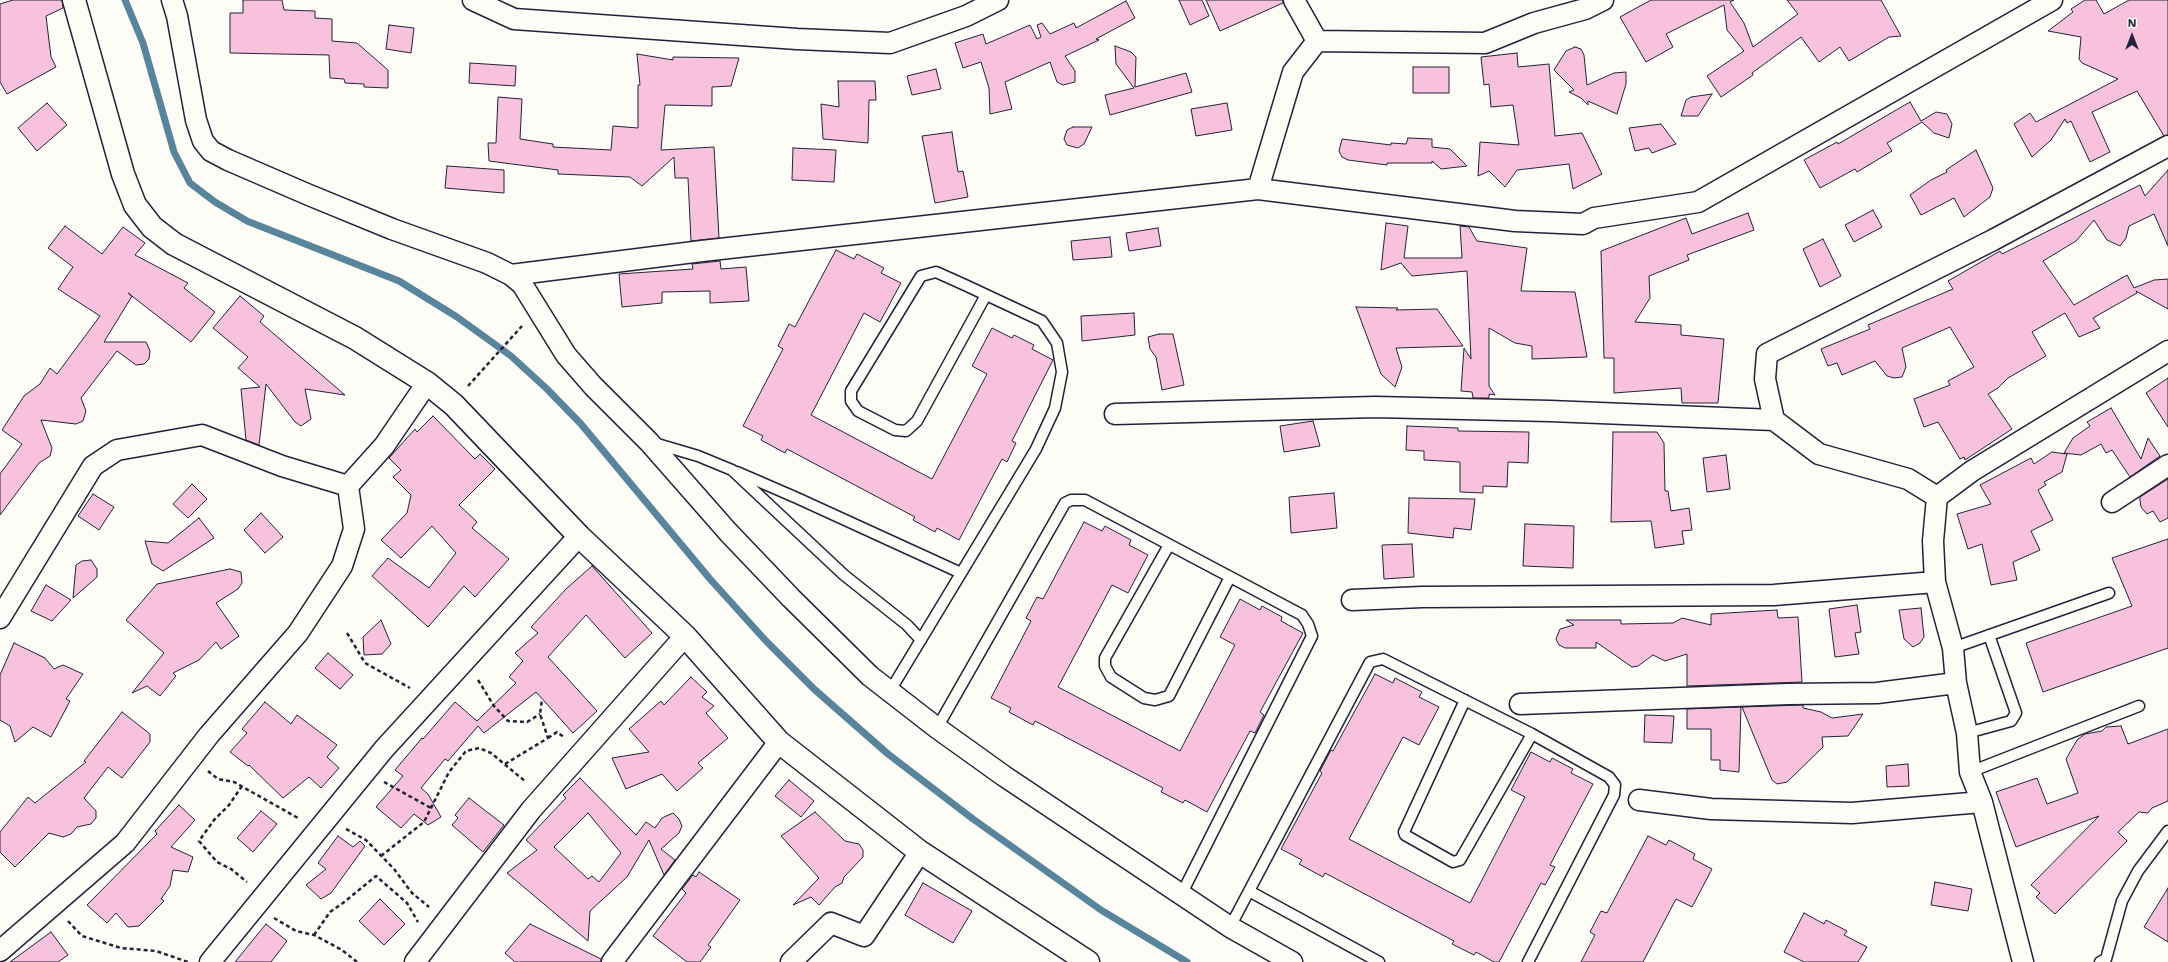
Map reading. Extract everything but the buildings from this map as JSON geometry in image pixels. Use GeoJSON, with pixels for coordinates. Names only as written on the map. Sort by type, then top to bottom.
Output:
{"type":"FeatureCollection","features":[{"type":"Feature","properties":{"kind":"street"},"geometry":{"type":"LineString","coordinates":[[74,0],[123,174],[135,205],[152,227],[174,244],[355,338],[427,382],[454,405],[579,536],[685,636],[779,742],[920,852],[1088,962]]}},
{"type":"Feature","properties":{"kind":"street"},"geometry":{"type":"LineString","coordinates":[[172,0],[177,16],[196,120],[203,141],[211,151],[228,160],[309,195],[392,229],[487,264],[511,275],[522,284],[566,355],[593,386],[649,442],[791,598],[870,676],[937,728],[1004,776],[1230,927],[1292,962]]}},
{"type":"Feature","properties":{"kind":"street"},"geometry":{"type":"LineString","coordinates":[[473,0],[514,19],[797,39],[890,43],[966,16],[998,0]]}},
{"type":"Feature","properties":{"kind":"street"},"geometry":{"type":"LineString","coordinates":[[1294,0],[1317,41]]}},
{"type":"Feature","properties":{"kind":"street"},"geometry":{"type":"LineString","coordinates":[[1317,41],[1485,43],[1534,23],[1585,9],[1603,0]]}},
{"type":"Feature","properties":{"kind":"street"},"geometry":{"type":"LineString","coordinates":[[511,275],[702,251],[1258,189],[1515,221],[1583,224],[1594,218],[1698,202],[2052,0]]}},
{"type":"Feature","properties":{"kind":"street"},"geometry":{"type":"LineString","coordinates":[[1258,189],[1294,72],[1317,41]]}},
{"type":"Feature","properties":{"kind":"street"},"geometry":{"type":"LineString","coordinates":[[1774,420],[1765,378],[1767,354],[1993,240],[2168,146]]}},
{"type":"Feature","properties":{"kind":"street"},"geometry":{"type":"LineString","coordinates":[[2023,962],[1982,802],[1970,772],[1967,733],[1956,683],[1953,648],[1935,582],[1933,541],[1937,497],[1972,471],[2168,351]]}},
{"type":"Feature","properties":{"kind":"street"},"geometry":{"type":"LineString","coordinates":[[0,952],[54,907],[125,843],[209,735],[298,633],[342,566],[354,529],[348,486],[384,446],[427,382]]}},
{"type":"Feature","properties":{"kind":"street"},"geometry":{"type":"LineString","coordinates":[[1115,414],[1375,407],[1550,411],[1774,420],[1819,454],[1908,479],[1937,497]]}},
{"type":"Feature","properties":{"kind":"street"},"geometry":{"type":"LineString","coordinates":[[0,618],[93,466],[117,450],[202,435],[282,466],[348,486]]}},
{"type":"Feature","properties":{"kind":"street"},"geometry":{"type":"LineString","coordinates":[[2112,502],[2168,465]]}},
{"type":"Feature","properties":{"kind":"street"},"geometry":{"type":"LineString","coordinates":[[210,962],[367,770],[579,536]]}},
{"type":"Feature","properties":{"kind":"street"},"geometry":{"type":"LineString","coordinates":[[1352,600],[1422,597],[1774,595],[1935,582]]}},
{"type":"Feature","properties":{"kind":"street"},"geometry":{"type":"LineString","coordinates":[[421,955],[544,795],[685,636]]}},
{"type":"Feature","properties":{"kind":"street"},"geometry":{"type":"LineString","coordinates":[[1520,704],[1788,694],[1877,693],[1956,683]]}},
{"type":"Feature","properties":{"kind":"street"},"geometry":{"type":"LineString","coordinates":[[612,962],[779,742]]}},
{"type":"Feature","properties":{"kind":"street"},"geometry":{"type":"LineString","coordinates":[[1639,800],[1711,809],[1852,813],[1982,802]]}},
{"type":"Feature","properties":{"kind":"street"},"geometry":{"type":"LineString","coordinates":[[791,962],[831,923],[864,936],[920,852]]}},
{"type":"Feature","properties":{"kind":"lane"},"geometry":{"type":"LineString","coordinates":[[890,691],[1036,449],[1055,408],[1062,372],[1057,343],[1042,321],[986,295],[936,272],[921,276],[851,390],[851,400],[858,411],[895,430],[906,431],[917,421],[986,295]]}},
{"type":"Feature","properties":{"kind":"lane"},"geometry":{"type":"LineString","coordinates":[[649,442],[698,456],[732,470],[797,498],[961,574]]}},
{"type":"Feature","properties":{"kind":"lane"},"geometry":{"type":"LineString","coordinates":[[732,470],[844,575],[907,625],[921,640]]}},
{"type":"Feature","properties":{"kind":"lane"},"geometry":{"type":"LineString","coordinates":[[937,728],[1064,503],[1079,499],[1085,500],[1302,615],[1308,624],[1312,636],[1181,895]]}},
{"type":"Feature","properties":{"kind":"lane"},"geometry":{"type":"LineString","coordinates":[[1169,545],[1105,658],[1105,666],[1111,677],[1144,698],[1155,700],[1170,696],[1230,577]]}},
{"type":"Feature","properties":{"kind":"lane"},"geometry":{"type":"LineString","coordinates":[[1953,648],[2109,593]]}},
{"type":"Feature","properties":{"kind":"lane"},"geometry":{"type":"LineString","coordinates":[[1967,733],[2011,721],[2016,713],[1989,635]]}},
{"type":"Feature","properties":{"kind":"lane"},"geometry":{"type":"LineString","coordinates":[[1230,927],[1370,662],[1383,659],[1532,734],[1609,777],[1615,785],[1614,795],[1528,962]]}},
{"type":"Feature","properties":{"kind":"lane"},"geometry":{"type":"LineString","coordinates":[[1465,700],[1404,832],[1405,835],[1453,862],[1460,860],[1532,734]]}},
{"type":"Feature","properties":{"kind":"lane"},"geometry":{"type":"LineString","coordinates":[[1970,772],[2139,706]]}},
{"type":"Feature","properties":{"kind":"lane"},"geometry":{"type":"LineString","coordinates":[[2105,961],[2122,901],[2138,871],[2168,831]]}},
{"type":"Feature","properties":{"kind":"lane"},"geometry":{"type":"LineString","coordinates":[[1249,891],[1379,962]]}},
{"type":"Feature","properties":{"kind":"path"},"geometry":{"type":"LineString","coordinates":[[473,380],[537,309]]}},
{"type":"Feature","properties":{"kind":"path"},"geometry":{"type":"LineString","coordinates":[[347,633],[365,662],[410,686],[424,706]]}},
{"type":"Feature","properties":{"kind":"path"},"geometry":{"type":"LineString","coordinates":[[464,662],[481,684],[494,706],[508,721],[527,722],[540,714]]}},
{"type":"Feature","properties":{"kind":"path"},"geometry":{"type":"LineString","coordinates":[[505,764],[548,738],[540,714],[542,699]]}},
{"type":"Feature","properties":{"kind":"path"},"geometry":{"type":"LineString","coordinates":[[381,856],[424,822],[449,772],[466,751],[479,748],[491,753],[521,779],[544,795]]}},
{"type":"Feature","properties":{"kind":"path"},"geometry":{"type":"LineString","coordinates":[[190,760],[203,765],[218,779],[234,782],[300,819],[312,838]]}},
{"type":"Feature","properties":{"kind":"path"},"geometry":{"type":"LineString","coordinates":[[367,770],[403,794],[431,808]]}},
{"type":"Feature","properties":{"kind":"path"},"geometry":{"type":"LineString","coordinates":[[242,786],[229,805],[214,820],[199,842],[217,862],[231,869],[261,901],[296,931],[314,934],[342,950],[358,962]]}},
{"type":"Feature","properties":{"kind":"path"},"geometry":{"type":"LineString","coordinates":[[327,820],[366,840],[394,869],[412,893],[445,922]]}},
{"type":"Feature","properties":{"kind":"path"},"geometry":{"type":"LineString","coordinates":[[314,934],[330,912],[376,876],[407,903],[417,919],[421,955]]}},
{"type":"Feature","properties":{"kind":"path"},"geometry":{"type":"LineString","coordinates":[[54,907],[82,936],[121,948],[156,950],[189,962]]}},
{"type":"Feature","properties":{"kind":"waterway"},"geometry":{"type":"LineString","coordinates":[[125,0],[143,43],[174,152],[190,183],[215,202],[247,221],[399,281],[457,317],[511,356],[547,389],[581,424],[710,579],[766,641],[814,689],[888,754],[973,819],[1101,910],[1187,962]]}}]}
